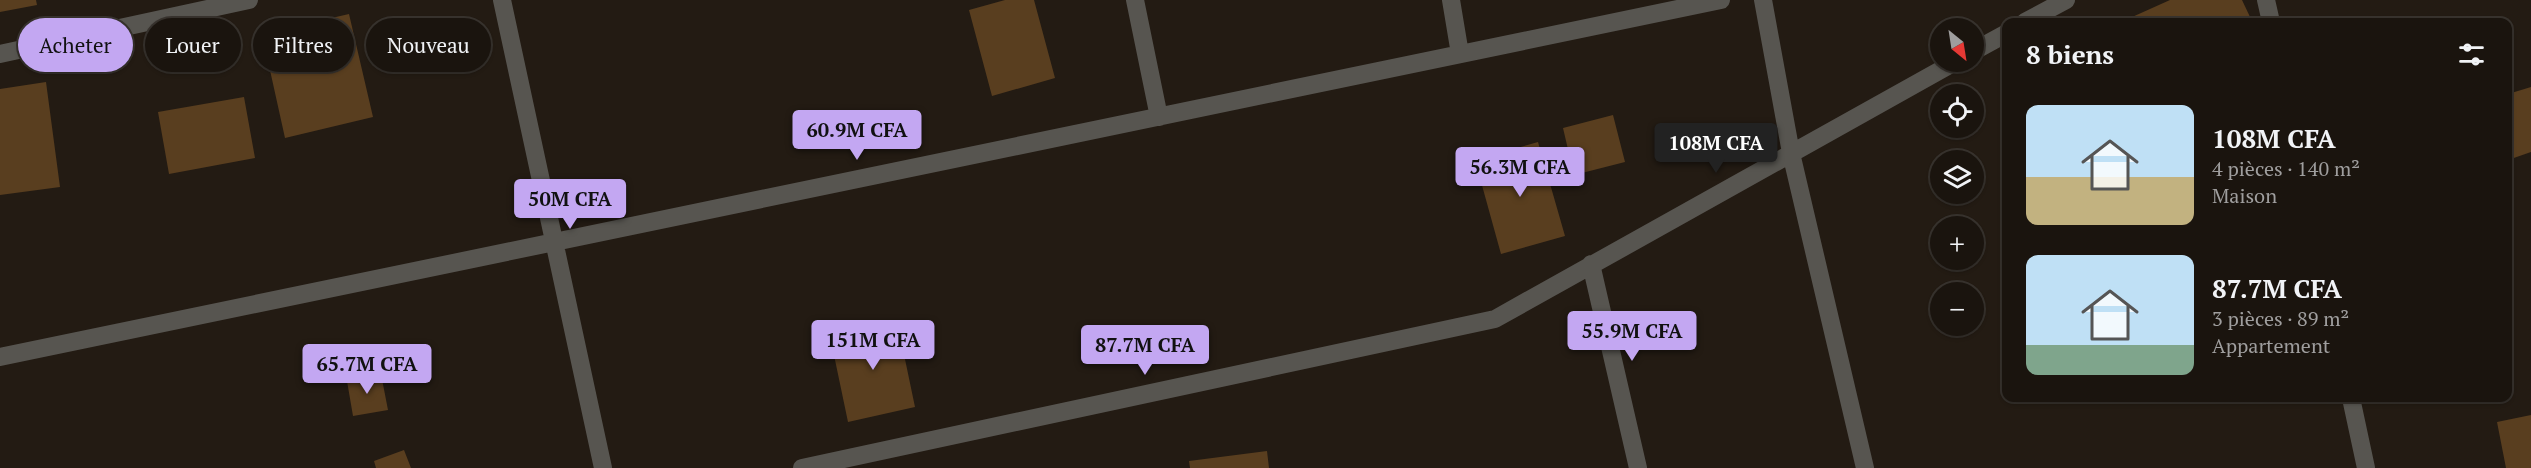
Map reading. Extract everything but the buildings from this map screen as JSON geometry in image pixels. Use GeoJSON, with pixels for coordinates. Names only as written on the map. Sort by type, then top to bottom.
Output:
{"type":"FeatureCollection","features":[{"type":"Feature","properties":{"kind":"street"},"geometry":{"type":"LineString","coordinates":[[0,54],[249,0]]}},
{"type":"Feature","properties":{"kind":"street"},"geometry":{"type":"LineString","coordinates":[[502,0],[603,468]]}},
{"type":"Feature","properties":{"kind":"street"},"geometry":{"type":"LineString","coordinates":[[1135,0],[1159,117]]}},
{"type":"Feature","properties":{"kind":"street"},"geometry":{"type":"LineString","coordinates":[[1451,0],[1460,54]]}},
{"type":"Feature","properties":{"kind":"street"},"geometry":{"type":"LineString","coordinates":[[0,357],[1721,0]]}},
{"type":"Feature","properties":{"kind":"street"},"geometry":{"type":"LineString","coordinates":[[1763,0],[1791,153],[1866,468]]}},
{"type":"Feature","properties":{"kind":"street"},"geometry":{"type":"LineString","coordinates":[[2032,18],[2066,0]]}},
{"type":"Feature","properties":{"kind":"street"},"geometry":{"type":"LineString","coordinates":[[2266,0],[2270,18]]}},
{"type":"Feature","properties":{"kind":"street"},"geometry":{"type":"LineString","coordinates":[[1984,46],[2002,36]]}},
{"type":"Feature","properties":{"kind":"street"},"geometry":{"type":"LineString","coordinates":[[802,468],[1495,319],[1937,72]]}},
{"type":"Feature","properties":{"kind":"street"},"geometry":{"type":"LineString","coordinates":[[1591,264],[1638,468]]}},
{"type":"Feature","properties":{"kind":"street"},"geometry":{"type":"LineString","coordinates":[[2352,402],[2366,468]]}}]}
